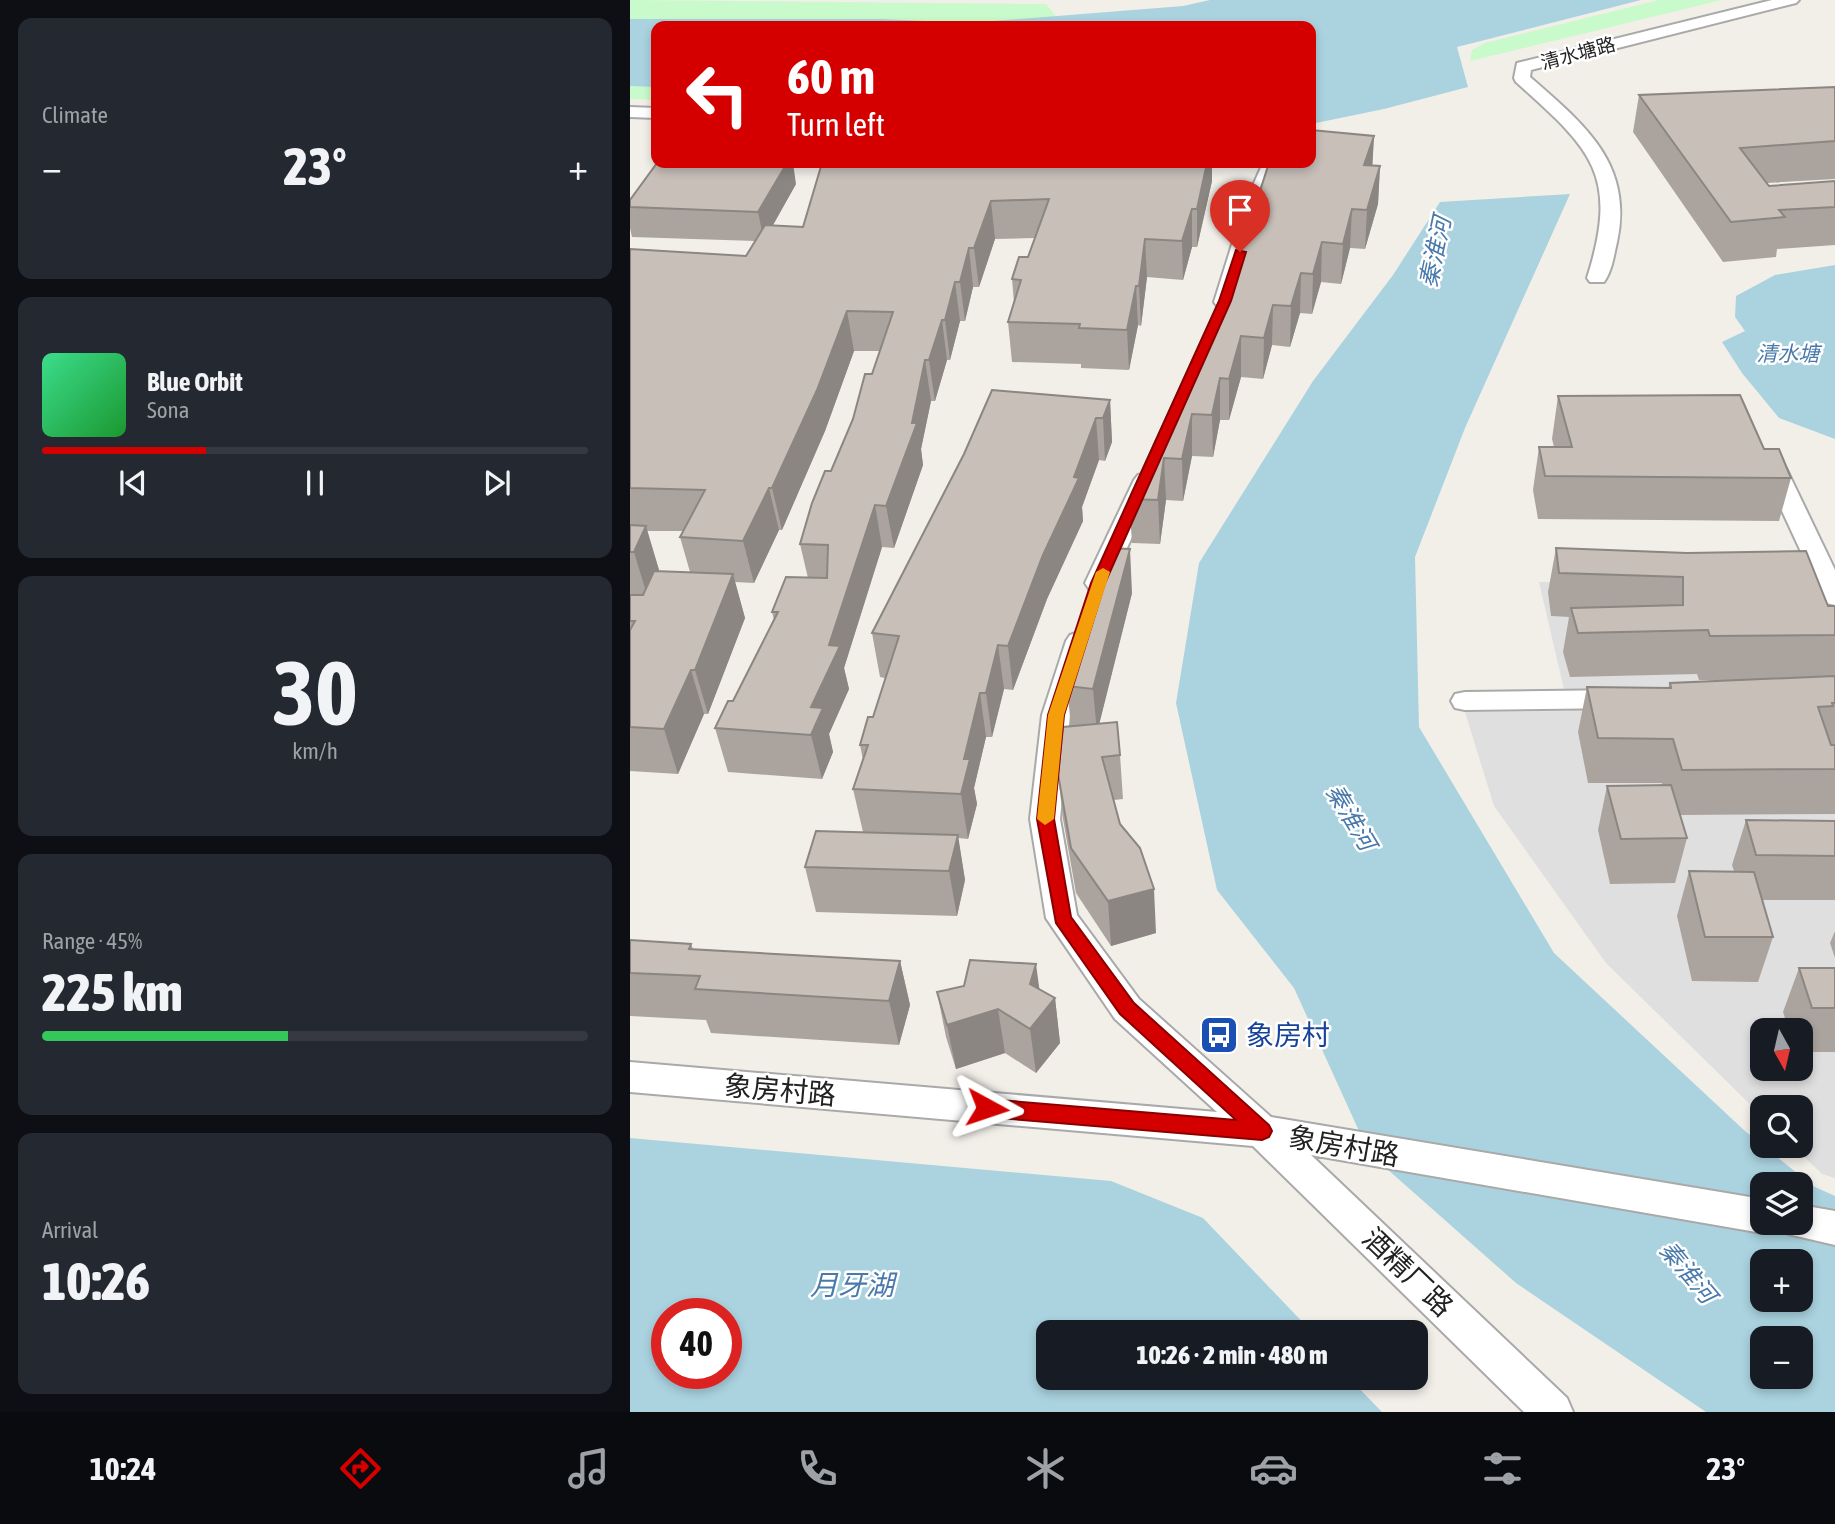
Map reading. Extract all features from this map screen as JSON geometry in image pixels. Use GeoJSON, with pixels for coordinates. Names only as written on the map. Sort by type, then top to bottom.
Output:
{"type":"FeatureCollection","features":[{"type":"Feature","properties":{"kind":"street","name":"清水塘路"},"geometry":{"type":"LineString","coordinates":[[1597,278],[1604,256],[1612,200],[1604,167],[1578,135],[1522,78],[1523,67],[1791,0]]}},
{"type":"Feature","properties":{"kind":"street"},"geometry":{"type":"LineString","coordinates":[[630,112],[651,113]]}},
{"type":"Feature","properties":{"kind":"street"},"geometry":{"type":"LineString","coordinates":[[1214,326],[1255,203],[1270,168]]}},
{"type":"Feature","properties":{"kind":"street","name":"酒精厂路"},"geometry":{"type":"LineString","coordinates":[[1153,464],[1098,583],[1056,715],[1045,819],[1062,918],[1127,1009],[1262,1131],[1553,1412]]}},
{"type":"Feature","properties":{"kind":"street"},"geometry":{"type":"LineString","coordinates":[[1775,470],[1835,597]]}},
{"type":"Feature","properties":{"kind":"street"},"geometry":{"type":"LineString","coordinates":[[1465,701],[1646,698]]}},
{"type":"Feature","properties":{"kind":"street","name":"象房村路"},"geometry":{"type":"LineString","coordinates":[[630,1077],[1262,1131],[1750,1214]]}},
{"type":"Feature","properties":{"kind":"street"},"geometry":{"type":"LineString","coordinates":[[1813,1224],[1835,1228]]}},
{"type":"Feature","properties":{"kind":"shaded area"},"geometry":{"type":"Polygon","coordinates":[[[1539,582],[1815,582],[1835,626],[1835,1178],[1822,1174],[1805,1158],[1813,1158],[1813,1095],[1750,1095],[1750,1104],[1606,963],[1494,806],[1465,712],[1569,711],[1539,582]]]}},
{"type":"Feature","properties":{"kind":"green space"},"geometry":{"type":"Polygon","coordinates":[[[630,0],[1046,4],[1056,16],[1056,21],[651,21],[651,100],[630,99],[630,0]]]}},
{"type":"Feature","properties":{"kind":"green space"},"geometry":{"type":"Polygon","coordinates":[[[1659,0],[1722,0],[1470,61],[1472,50],[1485,43],[1659,0]]]}},
{"type":"Feature","properties":{"kind":"water"},"geometry":{"type":"Polygon","coordinates":[[[1210,0],[1641,0],[1457,47],[1468,87],[1316,123],[1316,21],[993,21],[1183,6],[1210,0]]]}},
{"type":"Feature","properties":{"kind":"water"},"geometry":{"type":"Polygon","coordinates":[[[630,19],[925,21],[651,21],[651,87],[630,86],[630,19]]]}},
{"type":"Feature","properties":{"kind":"water","name":"秦淮河"},"geometry":{"type":"Polygon","coordinates":[[[1570,194],[1465,428],[1415,557],[1419,727],[1554,953],[1750,1135],[1750,1158],[1778,1158],[1796,1172],[1750,1172],[1750,1235],[1813,1235],[1813,1186],[1835,1196],[1835,1412],[1706,1412],[1516,1283],[1369,1153],[1294,988],[1217,890],[1176,703],[1199,563],[1313,381],[1393,275],[1440,202],[1570,194]]]}},
{"type":"Feature","properties":{"kind":"water","name":"清水塘"},"geometry":{"type":"Polygon","coordinates":[[[1835,265],[1835,439],[1779,418],[1742,373],[1722,342],[1745,331],[1735,317],[1736,296],[1775,275],[1835,265]]]}},
{"type":"Feature","properties":{"kind":"water","name":"月牙湖"},"geometry":{"type":"Polygon","coordinates":[[[630,1138],[1111,1181],[1203,1218],[1301,1320],[1036,1320],[1036,1390],[1361,1390],[1382,1412],[630,1412],[630,1138]]]}},
{"type":"Feature","properties":{"kind":"building"},"geometry":{"type":"Polygon","coordinates":[[[1835,87],[1835,141],[1740,148],[1769,186],[1835,181],[1835,207],[1779,210],[1785,217],[1731,222],[1639,95],[1835,87]]]}},
{"type":"Feature","properties":{"kind":"building"},"geometry":{"type":"Polygon","coordinates":[[[1316,130],[1374,136],[1364,165],[1380,166],[1367,210],[1352,209],[1343,244],[1322,242],[1313,274],[1301,273],[1291,306],[1273,305],[1264,338],[1241,336],[1229,379],[1220,378],[1212,415],[1192,414],[1182,459],[1164,458],[1158,500],[1129,499],[1237,262],[1267,168],[1316,168],[1316,130]]]}},
{"type":"Feature","properties":{"kind":"building"},"geometry":{"type":"Polygon","coordinates":[[[653,168],[784,168],[758,212],[630,207],[630,200],[653,168]]]}},
{"type":"Feature","properties":{"kind":"building"},"geometry":{"type":"Polygon","coordinates":[[[821,168],[1206,168],[1197,209],[1192,209],[1182,241],[1145,239],[1139,286],[1136,286],[1127,330],[1079,328],[1080,324],[1008,322],[1021,280],[1012,279],[1019,257],[1028,257],[1049,199],[991,201],[974,248],[969,248],[960,282],[955,282],[945,320],[942,320],[929,360],[925,360],[912,423],[917,423],[886,506],[875,505],[829,645],[840,646],[811,707],[823,708],[811,735],[715,728],[728,701],[733,701],[778,612],[772,612],[786,577],[827,578],[828,545],[800,544],[812,503],[825,471],[831,471],[853,419],[865,374],[872,374],[893,312],[847,311],[817,390],[772,488],[769,488],[743,541],[680,537],[705,490],[630,488],[630,249],[746,256],[765,225],[803,227],[821,168]]]}},
{"type":"Feature","properties":{"kind":"building"},"geometry":{"type":"Polygon","coordinates":[[[992,390],[1110,400],[1103,418],[1096,418],[1074,477],[1079,478],[1043,555],[1008,646],[998,645],[986,693],[980,693],[964,759],[970,759],[961,794],[853,789],[868,745],[860,745],[868,717],[873,717],[899,636],[872,633],[964,454],[992,390]]]}},
{"type":"Feature","properties":{"kind":"building"},"geometry":{"type":"Polygon","coordinates":[[[1740,395],[1764,449],[1779,449],[1791,478],[1545,476],[1539,447],[1572,447],[1558,396],[1740,395]]]}},
{"type":"Feature","properties":{"kind":"building"},"geometry":{"type":"Polygon","coordinates":[[[630,525],[646,526],[634,552],[630,552],[630,525]]]}},
{"type":"Feature","properties":{"kind":"building"},"geometry":{"type":"Polygon","coordinates":[[[1108,548],[1130,549],[1093,689],[1067,686],[1069,671],[1108,548]]]}},
{"type":"Feature","properties":{"kind":"building"},"geometry":{"type":"Polygon","coordinates":[[[1556,548],[1687,553],[1806,551],[1828,606],[1835,606],[1835,635],[1710,636],[1708,630],[1578,633],[1571,608],[1683,605],[1683,577],[1559,573],[1556,548]]]}},
{"type":"Feature","properties":{"kind":"building"},"geometry":{"type":"Polygon","coordinates":[[[654,571],[733,574],[695,670],[691,670],[664,729],[630,727],[630,630],[635,621],[630,621],[630,595],[643,595],[654,571]]]}},
{"type":"Feature","properties":{"kind":"building"},"geometry":{"type":"Polygon","coordinates":[[[1835,676],[1835,703],[1832,703],[1833,706],[1818,707],[1831,745],[1835,745],[1835,769],[1682,770],[1673,739],[1598,738],[1587,687],[1671,688],[1670,683],[1835,676]]]}},
{"type":"Feature","properties":{"kind":"building"},"geometry":{"type":"Polygon","coordinates":[[[1117,722],[1120,755],[1102,757],[1120,824],[1140,848],[1154,889],[1108,901],[1071,848],[1058,774],[1063,727],[1117,722]]]}},
{"type":"Feature","properties":{"kind":"building"},"geometry":{"type":"Polygon","coordinates":[[[1671,785],[1687,838],[1621,839],[1607,786],[1671,785]]]}},
{"type":"Feature","properties":{"kind":"building"},"geometry":{"type":"Polygon","coordinates":[[[1746,820],[1835,821],[1835,856],[1756,855],[1746,820]]]}},
{"type":"Feature","properties":{"kind":"building"},"geometry":{"type":"Polygon","coordinates":[[[816,831],[958,835],[949,871],[805,867],[816,831]]]}},
{"type":"Feature","properties":{"kind":"building"},"geometry":{"type":"Polygon","coordinates":[[[1689,871],[1754,872],[1773,937],[1705,937],[1689,871]]]}},
{"type":"Feature","properties":{"kind":"building"},"geometry":{"type":"Polygon","coordinates":[[[630,940],[691,944],[689,949],[900,961],[889,1001],[695,989],[700,976],[630,973],[630,940]]]}},
{"type":"Feature","properties":{"kind":"building"},"geometry":{"type":"Polygon","coordinates":[[[970,960],[1036,964],[1030,984],[1055,998],[1030,1029],[998,1009],[947,1025],[937,992],[964,986],[970,960]]]}},
{"type":"Feature","properties":{"kind":"building"},"geometry":{"type":"Polygon","coordinates":[[[1799,968],[1835,968],[1835,1008],[1812,1008],[1799,968]]]}},
{"type":"Feature","properties":{"kind":"slow traffic"},"geometry":{"type":"LineString","coordinates":[[1045,819],[1056,715],[1103,572]]}},
{"type":"Feature","properties":{"kind":"place","name":"象房村"},"geometry":{"type":"Point","coordinates":[1219,1035]}},
{"type":"Feature","properties":{"kind":"route"},"geometry":{"type":"LineString","coordinates":[[987,1108],[1262,1131],[1127,1009],[1062,918],[1045,819],[1056,715],[1098,583],[1225,301],[1240,252]]}}]}
